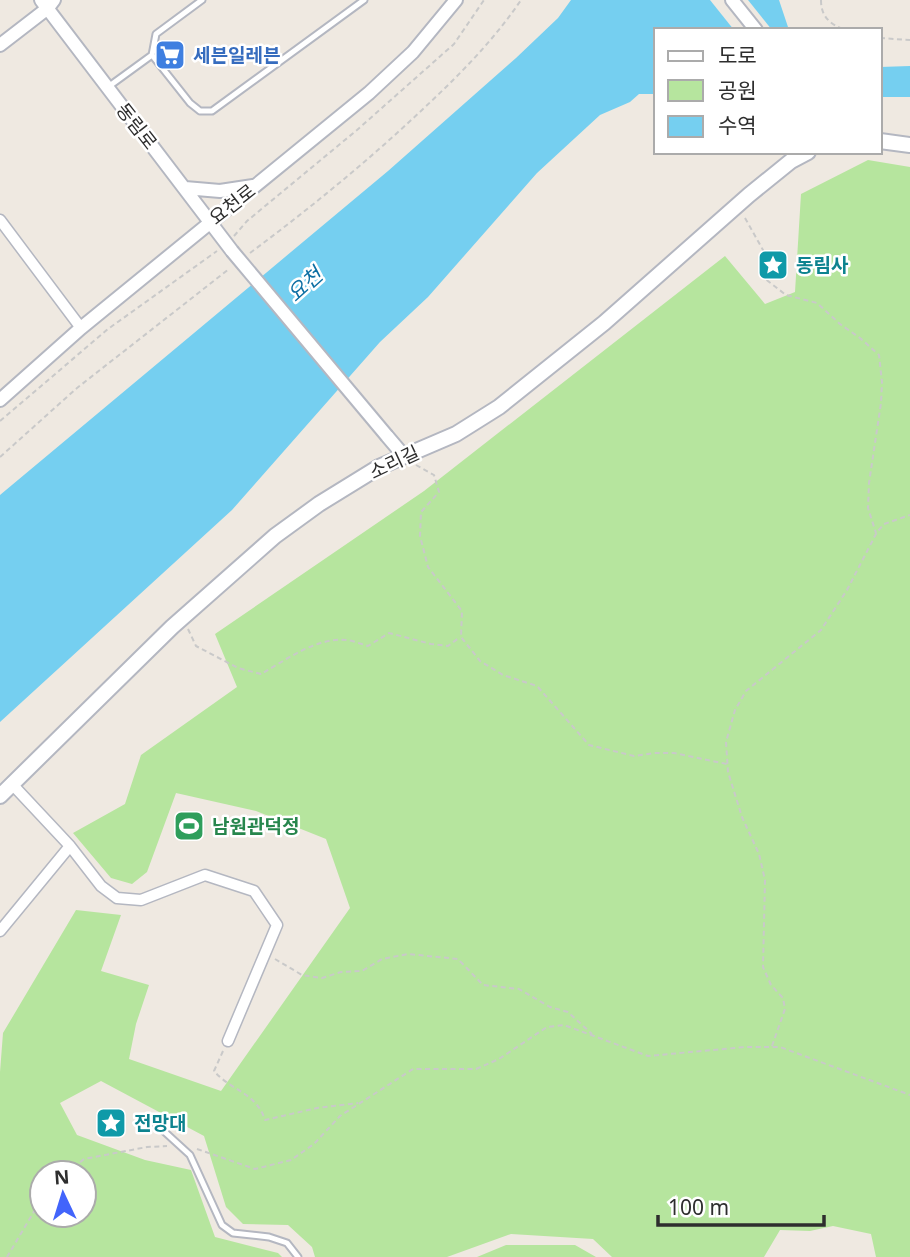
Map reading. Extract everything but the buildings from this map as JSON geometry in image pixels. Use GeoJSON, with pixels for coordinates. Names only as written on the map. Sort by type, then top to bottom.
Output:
{"type":"FeatureCollection","features":[{"type":"Feature","properties":{"kind":"main road"},"geometry":{"type":"LineString","coordinates":[[882,141],[910,145]]}},
{"type":"Feature","properties":{"kind":"main road","name":"소리길"},"geometry":{"type":"LineString","coordinates":[[0,796],[178,621],[275,536],[352,483],[456,433],[499,407],[604,323],[737,205],[791,161],[804,154]]}},
{"type":"Feature","properties":{"kind":"street","name":"요천로"},"geometry":{"type":"LineString","coordinates":[[0,400],[209,221],[369,93],[413,52],[456,0]]}},
{"type":"Feature","properties":{"kind":"street"},"geometry":{"type":"LineString","coordinates":[[732,0],[754,28]]}},
{"type":"Feature","properties":{"kind":"street"},"geometry":{"type":"LineString","coordinates":[[0,45],[48,3]]}},
{"type":"Feature","properties":{"kind":"street","name":"동림로"},"geometry":{"type":"LineString","coordinates":[[48,3],[107,87],[209,221],[404,456]]}},
{"type":"Feature","properties":{"kind":"street"},"geometry":{"type":"LineString","coordinates":[[185,188],[220,191],[257,185]]}},
{"type":"Feature","properties":{"kind":"street"},"geometry":{"type":"LineString","coordinates":[[0,220],[81,328]]}},
{"type":"Feature","properties":{"kind":"street"},"geometry":{"type":"LineString","coordinates":[[11,783],[70,846],[101,886],[117,898],[141,900],[205,875],[254,891],[277,925],[228,1041]]}},
{"type":"Feature","properties":{"kind":"street"},"geometry":{"type":"LineString","coordinates":[[0,931],[70,846]]}},
{"type":"Feature","properties":{"kind":"lane"},"geometry":{"type":"LineString","coordinates":[[107,87],[152,55],[156,34],[202,0]]}},
{"type":"Feature","properties":{"kind":"lane"},"geometry":{"type":"LineString","coordinates":[[152,55],[190,103],[200,111],[212,111],[364,0]]}},
{"type":"Feature","properties":{"kind":"lane"},"geometry":{"type":"LineString","coordinates":[[155,1123],[190,1155],[222,1225],[233,1233],[287,1242],[298,1257]]}},
{"type":"Feature","properties":{"kind":"path"},"geometry":{"type":"LineString","coordinates":[[0,421],[108,329],[230,247],[247,221],[357,130],[454,44],[484,0]]}},
{"type":"Feature","properties":{"kind":"path"},"geometry":{"type":"LineString","coordinates":[[250,253],[358,168],[449,85],[521,0]]}},
{"type":"Feature","properties":{"kind":"path"},"geometry":{"type":"LineString","coordinates":[[821,0],[825,17],[832,25],[840,28]]}},
{"type":"Feature","properties":{"kind":"path"},"geometry":{"type":"LineString","coordinates":[[882,38],[910,40]]}},
{"type":"Feature","properties":{"kind":"path"},"geometry":{"type":"LineString","coordinates":[[737,205],[763,250],[764,278],[786,295],[817,303],[878,355],[882,382],[881,403],[868,508],[877,534]]}},
{"type":"Feature","properties":{"kind":"path"},"geometry":{"type":"LineString","coordinates":[[0,457],[77,388],[231,267]]}},
{"type":"Feature","properties":{"kind":"path"},"geometry":{"type":"LineString","coordinates":[[404,456],[434,475],[439,492],[421,512],[420,536],[428,567],[462,611],[460,637],[480,661],[503,675],[537,686],[589,745],[634,756],[654,752],[674,753],[727,764]]}},
{"type":"Feature","properties":{"kind":"path"},"geometry":{"type":"LineString","coordinates":[[771,1047],[785,1009],[783,998],[771,985],[763,967],[765,880],[759,854],[742,817],[727,764],[726,742],[734,710],[746,691],[821,630],[848,590],[884,524],[910,515]]}},
{"type":"Feature","properties":{"kind":"path"},"geometry":{"type":"LineString","coordinates":[[178,621],[188,627],[196,646],[238,668],[261,674],[296,653],[322,643],[346,640],[368,646],[390,633],[448,646],[460,637]]}},
{"type":"Feature","properties":{"kind":"path"},"geometry":{"type":"LineString","coordinates":[[265,953],[302,975],[322,978],[341,972],[362,971],[382,959],[408,954],[458,959],[483,985],[519,989],[550,1007],[568,1012],[596,1037]]}},
{"type":"Feature","properties":{"kind":"path"},"geometry":{"type":"LineString","coordinates":[[84,1159],[147,1147],[188,1146],[255,1169],[291,1160],[314,1144],[341,1116],[413,1069],[477,1069],[499,1059],[547,1027],[564,1024],[648,1056],[745,1047],[780,1047],[910,1096]]}},
{"type":"Feature","properties":{"kind":"path"},"geometry":{"type":"LineString","coordinates":[[228,1041],[214,1071],[223,1082],[239,1088],[260,1106],[265,1120],[317,1108],[360,1103]]}},
{"type":"Feature","properties":{"kind":"path"},"geometry":{"type":"LineString","coordinates":[[7,1257],[28,1222]]}},
{"type":"Feature","properties":{"kind":"green space"},"geometry":{"type":"Polygon","coordinates":[[[868,160],[910,167],[910,1257],[876,1257],[871,1234],[833,1226],[810,1231],[780,1230],[764,1257],[612,1257],[593,1239],[511,1234],[447,1257],[315,1257],[312,1247],[288,1225],[243,1224],[226,1207],[204,1136],[101,1081],[60,1103],[77,1135],[145,1160],[191,1170],[215,1237],[278,1253],[282,1257],[0,1257],[0,1072],[3,1033],[76,910],[121,915],[101,971],[149,985],[136,1024],[129,1059],[221,1091],[350,908],[326,839],[256,811],[176,793],[147,872],[132,884],[111,878],[73,833],[125,804],[141,755],[237,687],[215,634],[424,491],[725,256],[765,304],[795,292],[801,194],[868,160]]]}},
{"type":"Feature","properties":{"kind":"green space"},"geometry":{"type":"Polygon","coordinates":[[[506,1245],[575,1245],[596,1257],[477,1257],[506,1245]]]}},
{"type":"Feature","properties":{"kind":"water","name":"요천"},"geometry":{"type":"Polygon","coordinates":[[[571,0],[779,0],[788,28],[654,28],[654,94],[639,94],[630,102],[600,115],[537,173],[428,297],[380,342],[232,510],[0,722],[0,495],[388,171],[558,18],[571,0]]]}},
{"type":"Feature","properties":{"kind":"water"},"geometry":{"type":"Polygon","coordinates":[[[910,66],[910,97],[882,97],[882,67],[910,66]]]}},
{"type":"Feature","properties":{"kind":"pier"},"geometry":{"type":"Polygon","coordinates":[[[710,0],[748,0],[770,28],[732,28],[710,0]]]}},
{"type":"Feature","properties":{"kind":"place","name":"세븐일레븐"},"geometry":{"type":"Point","coordinates":[170,55]}},
{"type":"Feature","properties":{"kind":"place","name":"동림사"},"geometry":{"type":"Point","coordinates":[773,265]}},
{"type":"Feature","properties":{"kind":"place","name":"남원관덕정"},"geometry":{"type":"Point","coordinates":[189,826]}},
{"type":"Feature","properties":{"kind":"place","name":"전망대"},"geometry":{"type":"Point","coordinates":[111,1123]}}]}
